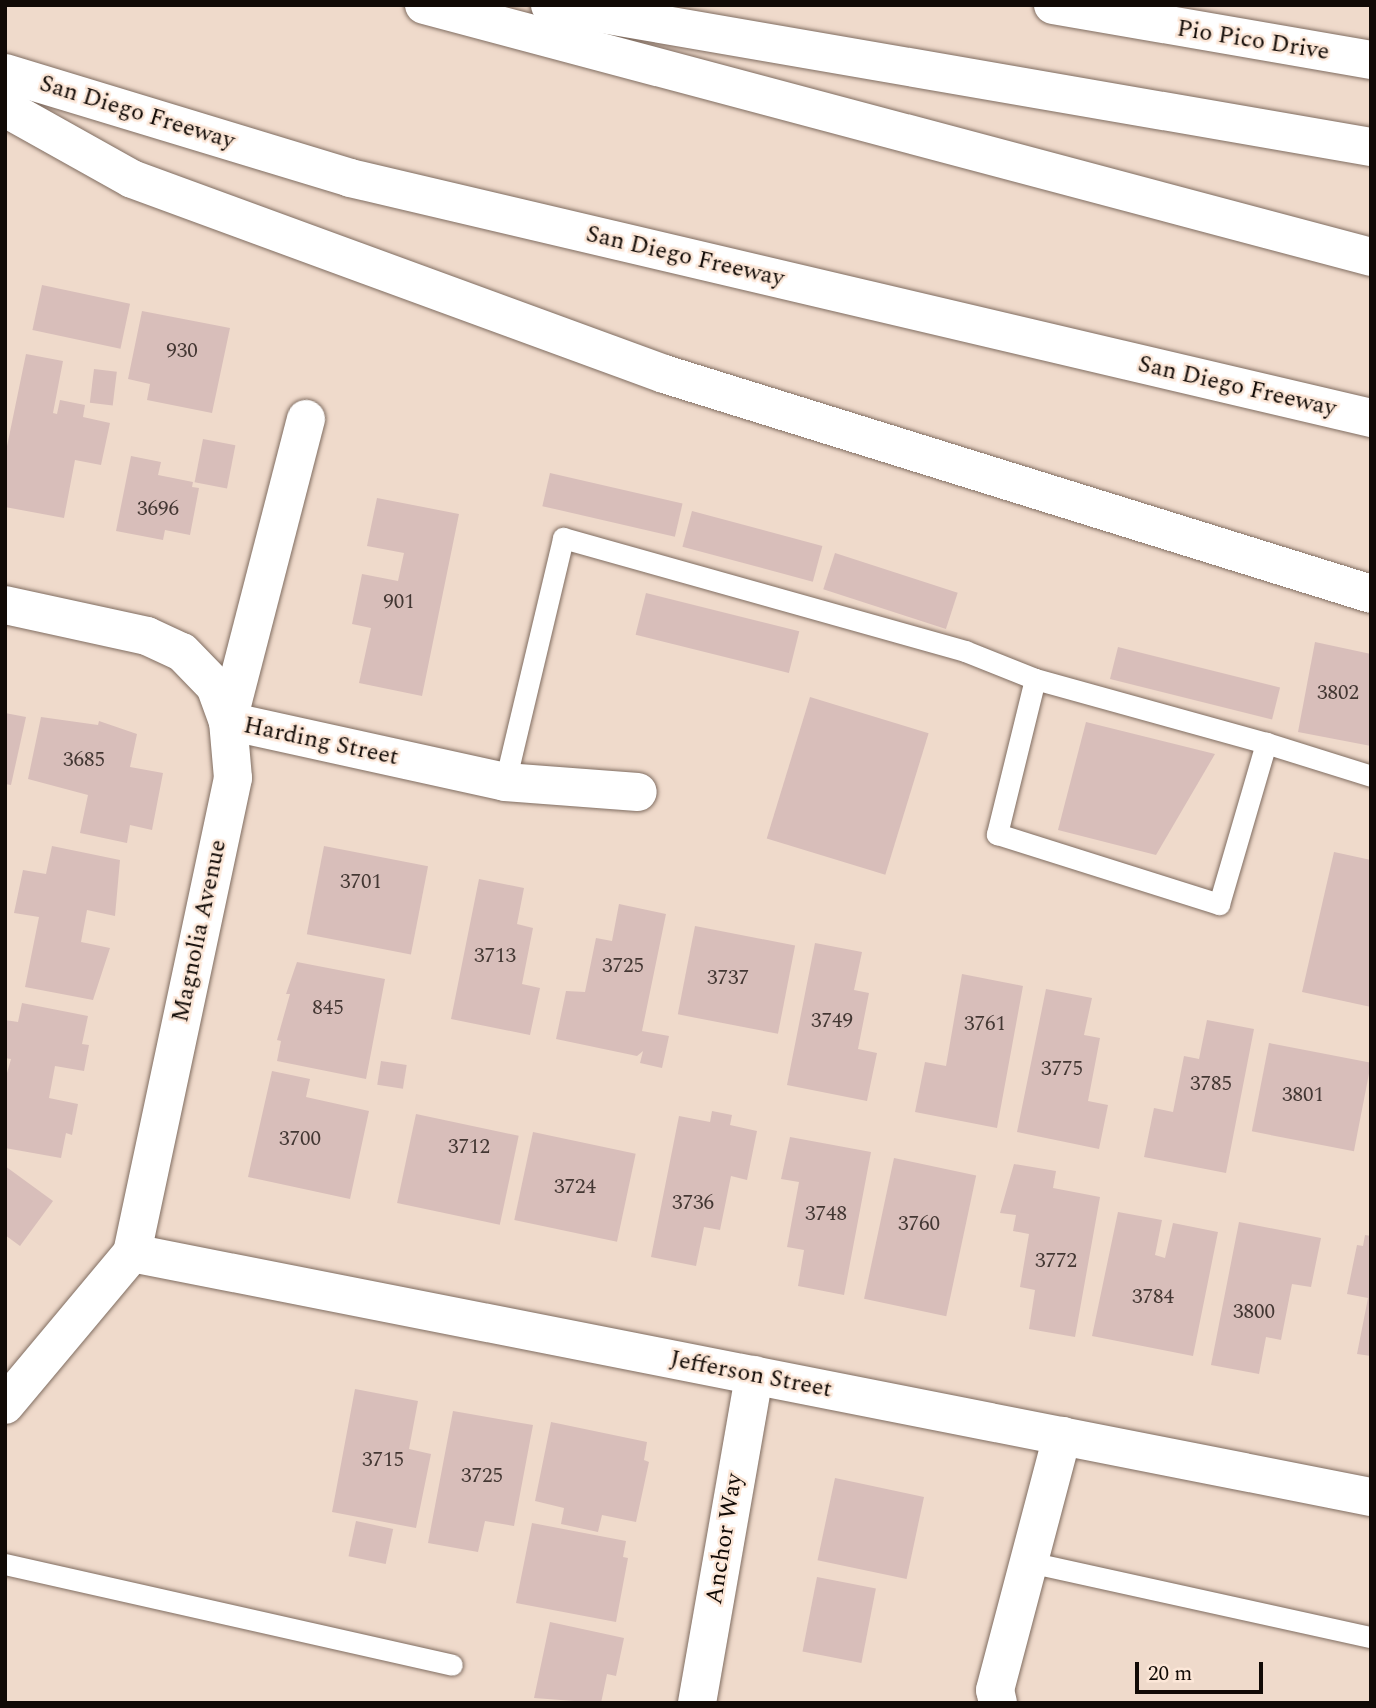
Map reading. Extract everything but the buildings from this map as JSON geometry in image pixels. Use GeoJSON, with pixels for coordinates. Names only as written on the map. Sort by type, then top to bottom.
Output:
{"type":"FeatureCollection","features":[{"type":"Feature","properties":{"kind":"main road"},"geometry":{"type":"LineString","coordinates":[[424,5],[1371,257]]}},
{"type":"Feature","properties":{"kind":"main road"},"geometry":{"type":"LineString","coordinates":[[550,5],[1371,147]]}},
{"type":"Feature","properties":{"kind":"main road","name":"Pio Pico Drive"},"geometry":{"type":"LineString","coordinates":[[1053,5],[1102,11],[1371,60]]}},
{"type":"Feature","properties":{"kind":"main road","name":"San Diego Freeway"},"geometry":{"type":"LineString","coordinates":[[5,73],[350,178],[1371,418]]}},
{"type":"Feature","properties":{"kind":"main road"},"geometry":{"type":"LineString","coordinates":[[5,108],[132,179],[664,374],[1371,594]]}},
{"type":"Feature","properties":{"kind":"main road","name":"Magnolia Avenue"},"geometry":{"type":"LineString","coordinates":[[5,1405],[132,1253],[233,778],[228,721],[306,419]]}},
{"type":"Feature","properties":{"kind":"main road","name":"Harding Street"},"geometry":{"type":"LineString","coordinates":[[5,605],[147,636],[182,652],[215,686],[228,721],[505,782],[638,792]]}},
{"type":"Feature","properties":{"kind":"main road","name":"Jefferson Street"},"geometry":{"type":"LineString","coordinates":[[132,1253],[1371,1497]]}},
{"type":"Feature","properties":{"kind":"main road","name":"Anchor Way"},"geometry":{"type":"LineString","coordinates":[[697,1703],[754,1375]]}},
{"type":"Feature","properties":{"kind":"main road"},"geometry":{"type":"LineString","coordinates":[[998,1703],[995,1690],[1062,1436]]}},
{"type":"Feature","properties":{"kind":"lane"},"geometry":{"type":"LineString","coordinates":[[505,782],[563,538],[965,651],[1035,679],[1266,743],[1371,776]]}},
{"type":"Feature","properties":{"kind":"lane"},"geometry":{"type":"LineString","coordinates":[[1035,679],[997,834],[1219,904],[1266,743]]}},
{"type":"Feature","properties":{"kind":"lane"},"geometry":{"type":"LineString","coordinates":[[1030,1563],[1371,1637]]}},
{"type":"Feature","properties":{"kind":"lane"},"geometry":{"type":"LineString","coordinates":[[5,1564],[453,1665]]}}]}
